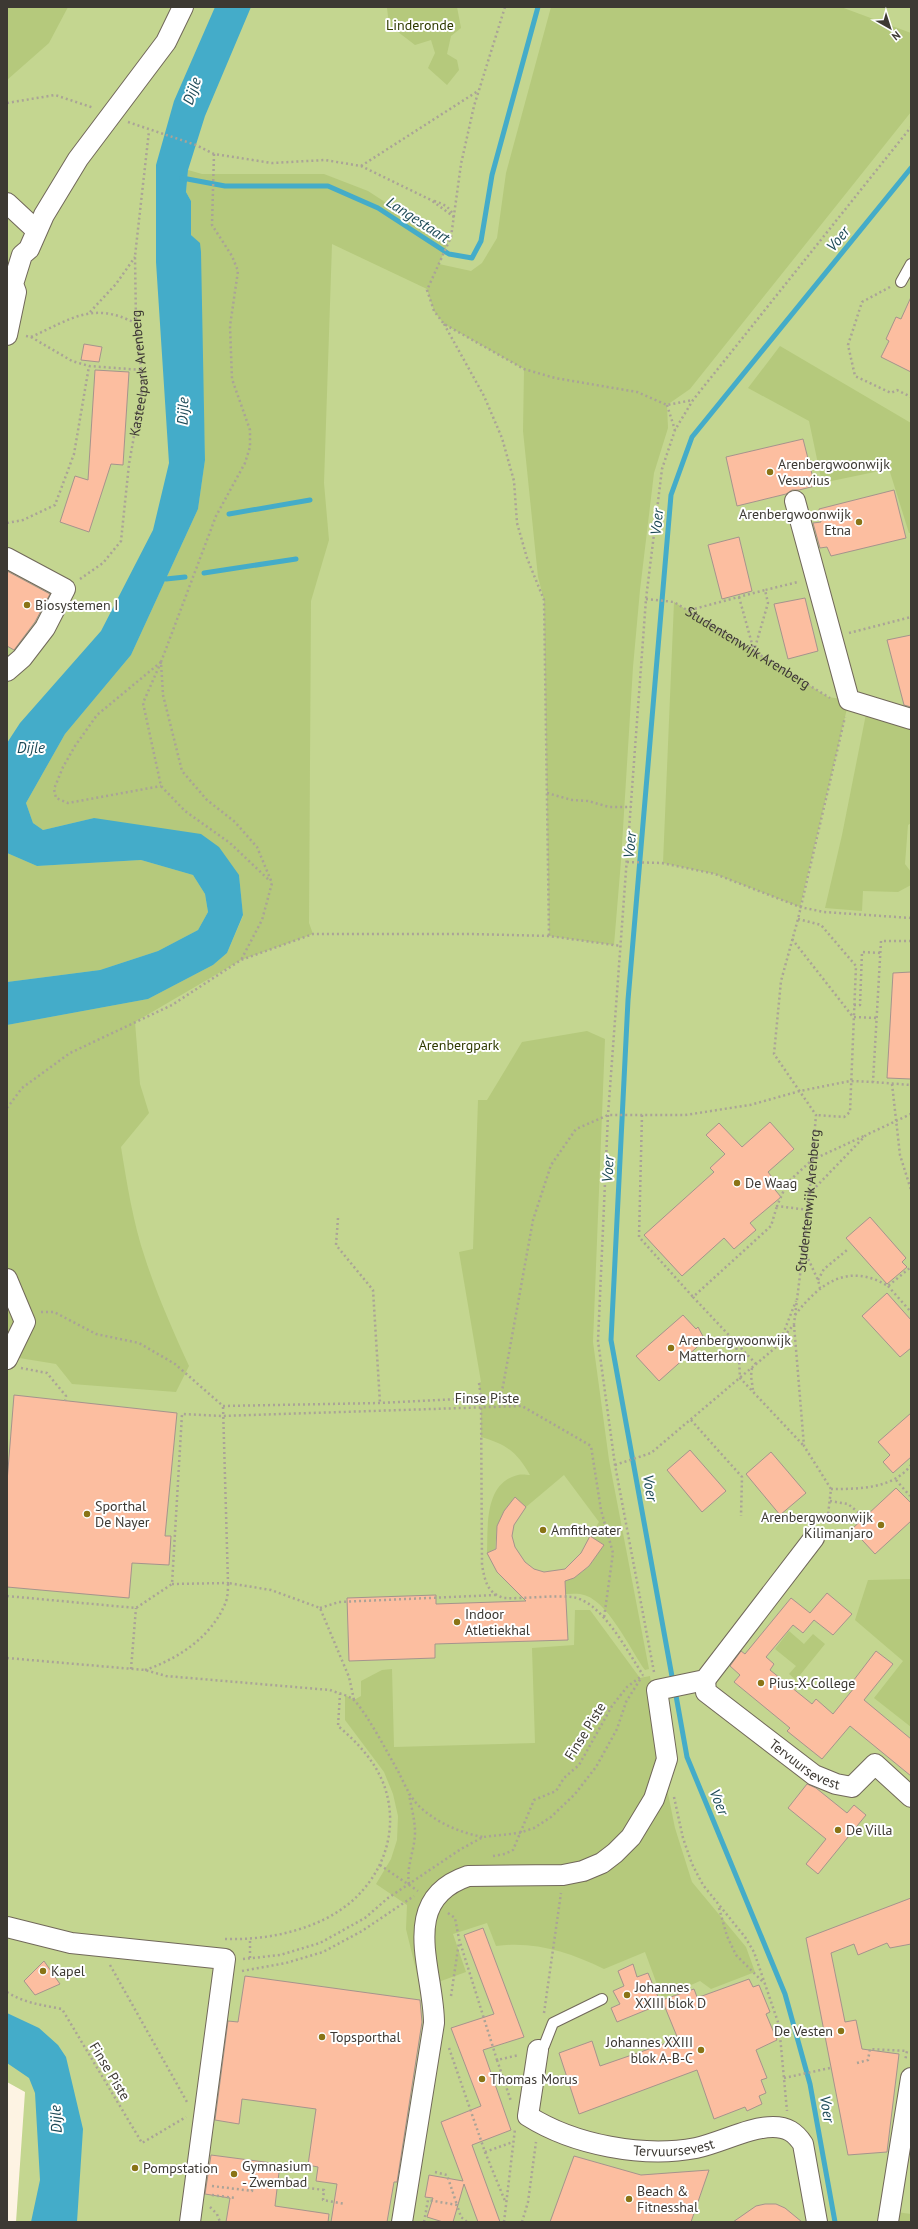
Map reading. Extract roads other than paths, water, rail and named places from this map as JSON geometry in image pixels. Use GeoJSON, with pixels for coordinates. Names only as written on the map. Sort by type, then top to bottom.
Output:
{"type":"FeatureCollection","features":[{"type":"Feature","properties":{"kind":"street"},"geometry":{"type":"LineString","coordinates":[[7,334],[16,292],[22,287],[32,258],[29,249],[36,230],[78,159],[112,116],[166,42],[183,7]]}},
{"type":"Feature","properties":{"kind":"street"},"geometry":{"type":"LineString","coordinates":[[7,203],[36,230]]}},
{"type":"Feature","properties":{"kind":"street"},"geometry":{"type":"LineString","coordinates":[[795,501],[833,637],[848,700],[911,719]]}},
{"type":"Feature","properties":{"kind":"street"},"geometry":{"type":"LineString","coordinates":[[7,558],[65,589],[45,628],[22,658],[8,668]]}},
{"type":"Feature","properties":{"kind":"street"},"geometry":{"type":"LineString","coordinates":[[7,1280],[25,1322],[10,1363]]}},
{"type":"Feature","properties":{"kind":"street"},"geometry":{"type":"LineString","coordinates":[[402,2222],[434,2023],[434,2004],[424,1944],[424,1930],[432,1900],[442,1889],[455,1880],[468,1876],[564,1875],[583,1871],[602,1863],[615,1853],[631,1837],[654,1799],[667,1759],[655,1681],[698,1681],[814,1538]]}},
{"type":"Feature","properties":{"kind":"street","name":"Tervuursevest"},"geometry":{"type":"LineString","coordinates":[[698,1681],[706,1692],[814,1775],[836,1784],[852,1787],[875,1764],[911,1798]]}},
{"type":"Feature","properties":{"kind":"street"},"geometry":{"type":"LineString","coordinates":[[7,1927],[71,1943],[225,1959],[190,2222]]}},
{"type":"Feature","properties":{"kind":"street","name":"Tervuursevest"},"geometry":{"type":"LineString","coordinates":[[538,2050],[528,2116],[583,2141],[612,2148],[666,2150],[696,2148],[772,2127],[788,2128],[796,2134],[802,2144],[817,2222]]}},
{"type":"Feature","properties":{"kind":"street"},"geometry":{"type":"LineString","coordinates":[[888,2222],[911,2078]]}},
{"type":"Feature","properties":{"kind":"lane"},"geometry":{"type":"LineString","coordinates":[[901,282],[911,264]]}},
{"type":"Feature","properties":{"kind":"lane"},"geometry":{"type":"LineString","coordinates":[[538,2050],[544,2046],[553,2023],[602,1999]]}},
{"type":"Feature","properties":{"kind":"water","name":"Dijle"},"geometry":{"type":"Polygon","coordinates":[[[215,7],[251,7],[205,116],[188,170],[186,192],[191,201],[191,235],[200,243],[201,252],[205,460],[198,509],[131,655],[65,734],[26,803],[33,823],[43,830],[94,818],[201,834],[219,847],[239,875],[243,915],[227,953],[213,965],[148,999],[7,1025],[7,982],[100,970],[158,951],[198,930],[208,912],[205,894],[193,875],[141,860],[37,866],[7,853],[7,743],[20,723],[101,631],[153,530],[169,463],[156,262],[156,165],[174,101],[215,7]]]}},
{"type":"Feature","properties":{"kind":"water","name":"Dijle"},"geometry":{"type":"Polygon","coordinates":[[[7,2013],[39,2028],[58,2045],[66,2057],[83,2129],[77,2222],[31,2222],[40,2180],[35,2093],[29,2078],[7,2063],[7,2013]]]}},
{"type":"Feature","properties":{"kind":"waterway","name":"Langestaart"},"geometry":{"type":"LineString","coordinates":[[182,178],[225,186],[328,186],[378,208],[449,254],[472,258],[481,241],[492,175],[538,7]]}},
{"type":"Feature","properties":{"kind":"waterway","name":"Voer"},"geometry":{"type":"LineString","coordinates":[[673,1682],[611,1340],[628,1000],[671,495],[692,437],[911,168]]}},
{"type":"Feature","properties":{"kind":"waterway"},"geometry":{"type":"LineString","coordinates":[[229,514],[310,500]]}},
{"type":"Feature","properties":{"kind":"waterway"},"geometry":{"type":"LineString","coordinates":[[204,573],[296,559]]}},
{"type":"Feature","properties":{"kind":"waterway"},"geometry":{"type":"LineString","coordinates":[[166,579],[185,577]]}},
{"type":"Feature","properties":{"kind":"waterway","name":"Voer"},"geometry":{"type":"LineString","coordinates":[[675,1690],[687,1757],[785,1994],[810,2084],[835,2222]]}},
{"type":"Feature","properties":{"kind":"place","name":"Arenbergwoonwijk Vesuvius"},"geometry":{"type":"Point","coordinates":[770,472]}},
{"type":"Feature","properties":{"kind":"place","name":"Arenbergwoonwijk Etna"},"geometry":{"type":"Point","coordinates":[859,522]}},
{"type":"Feature","properties":{"kind":"place","name":"Biosystemen I"},"geometry":{"type":"Point","coordinates":[27,605]}},
{"type":"Feature","properties":{"kind":"place","name":"De Waag"},"geometry":{"type":"Point","coordinates":[737,1183]}},
{"type":"Feature","properties":{"kind":"place","name":"Arenbergwoonwijk Matterhorn"},"geometry":{"type":"Point","coordinates":[671,1348]}},
{"type":"Feature","properties":{"kind":"place","name":"Sporthal De Nayer"},"geometry":{"type":"Point","coordinates":[87,1514]}},
{"type":"Feature","properties":{"kind":"place","name":"Arenbergwoonwijk Kilimanjaro"},"geometry":{"type":"Point","coordinates":[881,1525]}},
{"type":"Feature","properties":{"kind":"place","name":"Amfitheater"},"geometry":{"type":"Point","coordinates":[543,1530]}},
{"type":"Feature","properties":{"kind":"place","name":"Indoor Atletiekhal"},"geometry":{"type":"Point","coordinates":[457,1622]}},
{"type":"Feature","properties":{"kind":"place","name":"Pius-X-College"},"geometry":{"type":"Point","coordinates":[761,1683]}},
{"type":"Feature","properties":{"kind":"place","name":"De Villa"},"geometry":{"type":"Point","coordinates":[838,1830]}},
{"type":"Feature","properties":{"kind":"place","name":"Kapel"},"geometry":{"type":"Point","coordinates":[43,1971]}},
{"type":"Feature","properties":{"kind":"place","name":"Johannes XXIII blok D"},"geometry":{"type":"Point","coordinates":[627,1995]}},
{"type":"Feature","properties":{"kind":"place","name":"De Vesten"},"geometry":{"type":"Point","coordinates":[841,2031]}},
{"type":"Feature","properties":{"kind":"place","name":"Topsporthal"},"geometry":{"type":"Point","coordinates":[322,2037]}},
{"type":"Feature","properties":{"kind":"place","name":"Johannes XXIII blok A-B-C"},"geometry":{"type":"Point","coordinates":[701,2050]}},
{"type":"Feature","properties":{"kind":"place","name":"Thomas Morus"},"geometry":{"type":"Point","coordinates":[482,2079]}},
{"type":"Feature","properties":{"kind":"place","name":"Pompstation"},"geometry":{"type":"Point","coordinates":[135,2168]}},
{"type":"Feature","properties":{"kind":"place","name":"Gymnasium - Zwembad"},"geometry":{"type":"Point","coordinates":[234,2174]}},
{"type":"Feature","properties":{"kind":"place","name":"Beach & Fitnesshal"},"geometry":{"type":"Point","coordinates":[629,2199]}},
{"type":"Feature","properties":{"kind":"park label","name":"Linderonde"},"geometry":{"type":"Point","coordinates":[420,25]}},
{"type":"Feature","properties":{"kind":"park label","name":"Arenbergpark"},"geometry":{"type":"Point","coordinates":[459,1045]}}]}
